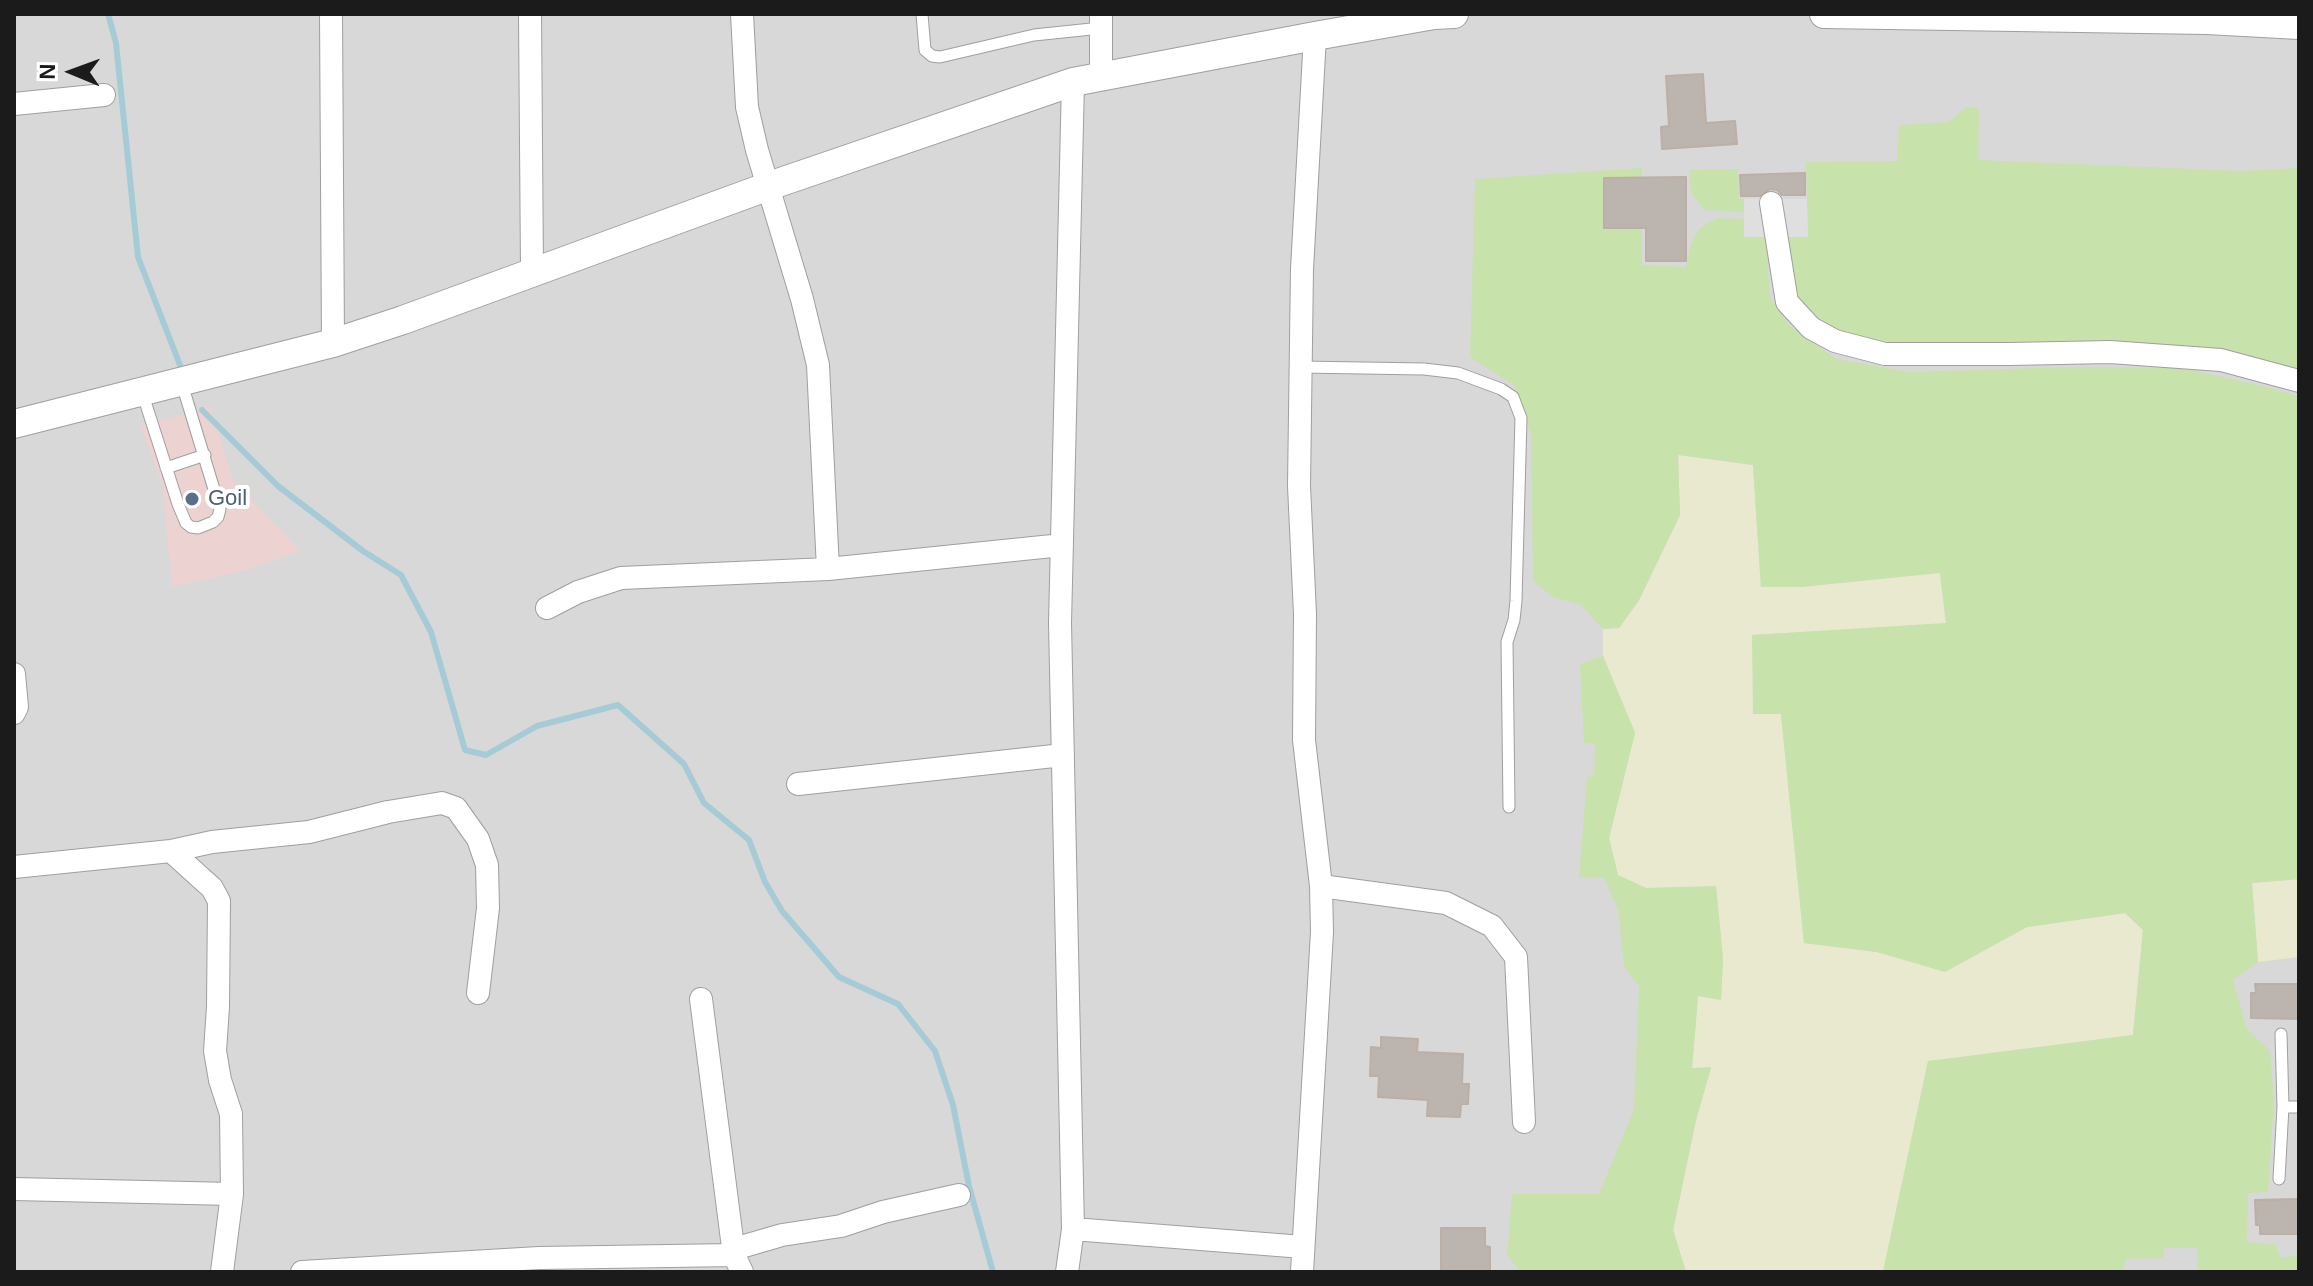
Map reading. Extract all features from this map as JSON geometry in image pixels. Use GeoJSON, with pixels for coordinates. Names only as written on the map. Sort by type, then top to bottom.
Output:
{"type":"FeatureCollection","features":[{"type":"Feature","properties":{"kind":"street"},"geometry":{"type":"LineString","coordinates":[[331,14],[333,343]]}},
{"type":"Feature","properties":{"kind":"street"},"geometry":{"type":"LineString","coordinates":[[530,14],[532,272]]}},
{"type":"Feature","properties":{"kind":"street"},"geometry":{"type":"LineString","coordinates":[[742,14],[747,107],[818,365],[828,569]]}},
{"type":"Feature","properties":{"kind":"street"},"geometry":{"type":"LineString","coordinates":[[14,424],[333,343],[769,186],[1087,79],[1315,36],[1454,14]]}},
{"type":"Feature","properties":{"kind":"street"},"geometry":{"type":"LineString","coordinates":[[1824,14],[2261,18],[2299,25]]}},
{"type":"Feature","properties":{"kind":"street"},"geometry":{"type":"LineString","coordinates":[[1067,1272],[1073,1229],[1060,623],[1062,545],[1087,79],[1101,21]]}},
{"type":"Feature","properties":{"kind":"street"},"geometry":{"type":"LineString","coordinates":[[1302,1272],[1321,947],[1321,886],[1304,740],[1305,614],[1299,486],[1302,269],[1315,36]]}},
{"type":"Feature","properties":{"kind":"street"},"geometry":{"type":"LineString","coordinates":[[14,102],[104,95]]}},
{"type":"Feature","properties":{"kind":"street"},"geometry":{"type":"LineString","coordinates":[[1771,203],[1787,302],[1811,328],[1835,341],[1885,354],[2110,352],[2221,360],[2299,381]]}},
{"type":"Feature","properties":{"kind":"street"},"geometry":{"type":"LineString","coordinates":[[547,608],[578,592],[621,578],[828,569],[1062,545]]}},
{"type":"Feature","properties":{"kind":"street"},"geometry":{"type":"LineString","coordinates":[[14,674],[17,707],[14,713]]}},
{"type":"Feature","properties":{"kind":"street"},"geometry":{"type":"LineString","coordinates":[[798,784],[1063,755]]}},
{"type":"Feature","properties":{"kind":"street"},"geometry":{"type":"LineString","coordinates":[[14,867],[171,851],[212,842],[309,832],[388,812],[442,803],[456,808],[478,839],[487,865],[488,908],[478,993]]}},
{"type":"Feature","properties":{"kind":"street"},"geometry":{"type":"LineString","coordinates":[[171,851],[212,888],[219,901],[215,1051],[231,1114],[232,1194],[222,1272]]}},
{"type":"Feature","properties":{"kind":"street"},"geometry":{"type":"LineString","coordinates":[[1321,886],[1446,903],[1492,926],[1516,957],[1524,1122]]}},
{"type":"Feature","properties":{"kind":"street"},"geometry":{"type":"LineString","coordinates":[[701,999],[737,1259]]}},
{"type":"Feature","properties":{"kind":"street"},"geometry":{"type":"LineString","coordinates":[[14,1189],[232,1194]]}},
{"type":"Feature","properties":{"kind":"street"},"geometry":{"type":"LineString","coordinates":[[302,1272],[737,1259],[782,1235],[841,1226],[883,1212],[959,1195]]}},
{"type":"Feature","properties":{"kind":"street"},"geometry":{"type":"LineString","coordinates":[[1073,1229],[1303,1247]]}},
{"type":"Feature","properties":{"kind":"lane"},"geometry":{"type":"LineString","coordinates":[[922,14],[925,50],[932,56],[940,57],[1101,21]]}},
{"type":"Feature","properties":{"kind":"lane"},"geometry":{"type":"LineString","coordinates":[[1301,367],[1424,369],[1458,373],[1501,389],[1513,397],[1517,405],[1521,418],[1516,601],[1507,642],[1509,807]]}},
{"type":"Feature","properties":{"kind":"lane"},"geometry":{"type":"LineString","coordinates":[[142,391],[186,523],[198,528],[213,522],[220,509],[182,382]]}},
{"type":"Feature","properties":{"kind":"lane"},"geometry":{"type":"LineString","coordinates":[[166,468],[205,455]]}},
{"type":"Feature","properties":{"kind":"lane"},"geometry":{"type":"LineString","coordinates":[[2279,1179],[2283,1107],[2281,1034]]}},
{"type":"Feature","properties":{"kind":"lane"},"geometry":{"type":"LineString","coordinates":[[2283,1107],[2299,1107]]}},
{"type":"Feature","properties":{"kind":"shaded area"},"geometry":{"type":"Polygon","coordinates":[[[14,14],[2299,14],[2299,1272],[14,1272],[14,14]]]}},
{"type":"Feature","properties":{"kind":"shaded area"},"geometry":{"type":"Polygon","coordinates":[[[1744,199],[1807,199],[1808,237],[1744,237],[1744,199]]]}},
{"type":"Feature","properties":{"kind":"shaded area"},"geometry":{"type":"Polygon","coordinates":[[[211,407],[233,480],[300,551],[250,569],[172,587],[162,484],[140,426],[211,407]]]}},
{"type":"Feature","properties":{"kind":"green space"},"geometry":{"type":"Polygon","coordinates":[[[1967,107],[1979,108],[1978,160],[2241,171],[2299,168],[2299,378],[2219,356],[1887,349],[1816,324],[1792,295],[1784,239],[1808,237],[1806,162],[1897,161],[1899,125],[1948,122],[1967,107]]]}},
{"type":"Feature","properties":{"kind":"green space"},"geometry":{"type":"Polygon","coordinates":[[[1642,168],[1642,265],[1686,267],[1691,244],[1699,229],[1717,218],[1744,219],[1744,237],[1766,237],[1770,298],[1789,325],[1836,359],[1910,372],[2072,367],[2183,368],[2299,397],[2299,879],[2252,883],[2258,962],[2233,980],[2247,1029],[2270,1051],[2274,1101],[2268,1192],[2248,1193],[2247,1242],[2275,1244],[2280,1257],[2299,1256],[2299,1272],[2198,1272],[2197,1248],[2164,1248],[2163,1258],[2125,1259],[2124,1272],[1883,1272],[1928,1061],[2133,1035],[2143,930],[2125,913],[2027,927],[1945,972],[1877,952],[1804,943],[1781,714],[1753,714],[1752,635],[1946,623],[1940,573],[1801,587],[1761,587],[1753,465],[1678,455],[1680,515],[1639,600],[1619,628],[1603,629],[1581,605],[1553,597],[1533,581],[1531,435],[1514,385],[1470,357],[1475,179],[1642,168]]]}},
{"type":"Feature","properties":{"kind":"green space"},"geometry":{"type":"Polygon","coordinates":[[[1738,169],[1739,199],[1744,199],[1744,212],[1704,210],[1691,192],[1689,170],[1738,169]]]}},
{"type":"Feature","properties":{"kind":"green space"},"geometry":{"type":"Polygon","coordinates":[[[1678,454],[1753,465],[1761,587],[1801,587],[1940,572],[1946,624],[1752,635],[1781,714],[1804,943],[1877,952],[1945,971],[2027,927],[2125,913],[2143,930],[2133,1035],[1928,1062],[1883,1272],[1686,1272],[1673,1230],[1696,1120],[1711,1068],[1692,1068],[1698,996],[1721,999],[1723,959],[1716,887],[1646,888],[1618,876],[1609,838],[1635,733],[1603,656],[1603,629],[1619,628],[1639,600],[1680,515],[1678,454]]]}},
{"type":"Feature","properties":{"kind":"green space"},"geometry":{"type":"Polygon","coordinates":[[[1603,656],[1635,733],[1609,838],[1618,875],[1646,888],[1716,886],[1723,959],[1721,1000],[1698,996],[1692,1068],[1711,1067],[1696,1120],[1673,1230],[1686,1272],[1521,1272],[1507,1255],[1512,1194],[1599,1194],[1634,1109],[1639,986],[1624,967],[1618,909],[1604,878],[1579,877],[1587,777],[1594,776],[1595,744],[1584,743],[1580,664],[1603,656]]]}},
{"type":"Feature","properties":{"kind":"green space"},"geometry":{"type":"Polygon","coordinates":[[[2299,879],[2299,957],[2258,962],[2252,883],[2299,879]]]}},
{"type":"Feature","properties":{"kind":"building"},"geometry":{"type":"Polygon","coordinates":[[[1703,74],[1706,123],[1735,121],[1737,144],[1662,149],[1661,127],[1669,126],[1666,76],[1703,74]]]}},
{"type":"Feature","properties":{"kind":"building"},"geometry":{"type":"Polygon","coordinates":[[[1805,173],[1805,195],[1782,195],[1770,189],[1760,196],[1741,196],[1740,175],[1805,173]]]}},
{"type":"Feature","properties":{"kind":"building"},"geometry":{"type":"Polygon","coordinates":[[[1686,177],[1686,261],[1646,261],[1646,228],[1604,228],[1604,178],[1686,177]]]}},
{"type":"Feature","properties":{"kind":"building"},"geometry":{"type":"Polygon","coordinates":[[[2255,984],[2299,984],[2299,1019],[2251,1018],[2251,993],[2256,993],[2255,984]]]}},
{"type":"Feature","properties":{"kind":"building"},"geometry":{"type":"Polygon","coordinates":[[[1381,1037],[1418,1039],[1417,1052],[1463,1054],[1462,1084],[1469,1084],[1468,1104],[1461,1104],[1460,1117],[1427,1116],[1428,1100],[1378,1097],[1379,1076],[1370,1076],[1371,1047],[1381,1048],[1381,1037]]]}},
{"type":"Feature","properties":{"kind":"building"},"geometry":{"type":"Polygon","coordinates":[[[2299,1199],[2299,1234],[2260,1234],[2260,1225],[2256,1225],[2255,1200],[2299,1199]]]}},
{"type":"Feature","properties":{"kind":"building"},"geometry":{"type":"Polygon","coordinates":[[[1441,1228],[1485,1228],[1485,1246],[1490,1247],[1490,1272],[1441,1272],[1441,1228]]]}},
{"type":"Feature","properties":{"kind":"waterway"},"geometry":{"type":"LineString","coordinates":[[108,14],[116,43],[138,257],[180,365]]}},
{"type":"Feature","properties":{"kind":"waterway"},"geometry":{"type":"LineString","coordinates":[[202,410],[278,486],[363,551],[401,575],[431,632],[465,750],[486,755],[537,726],[618,705],[684,764],[704,803],[749,840],[765,882],[782,911],[839,977],[898,1004],[935,1051],[953,1105],[969,1186],[993,1272]]}},
{"type":"Feature","properties":{"kind":"place","name":"Goil"},"geometry":{"type":"Point","coordinates":[192,499]}}]}
